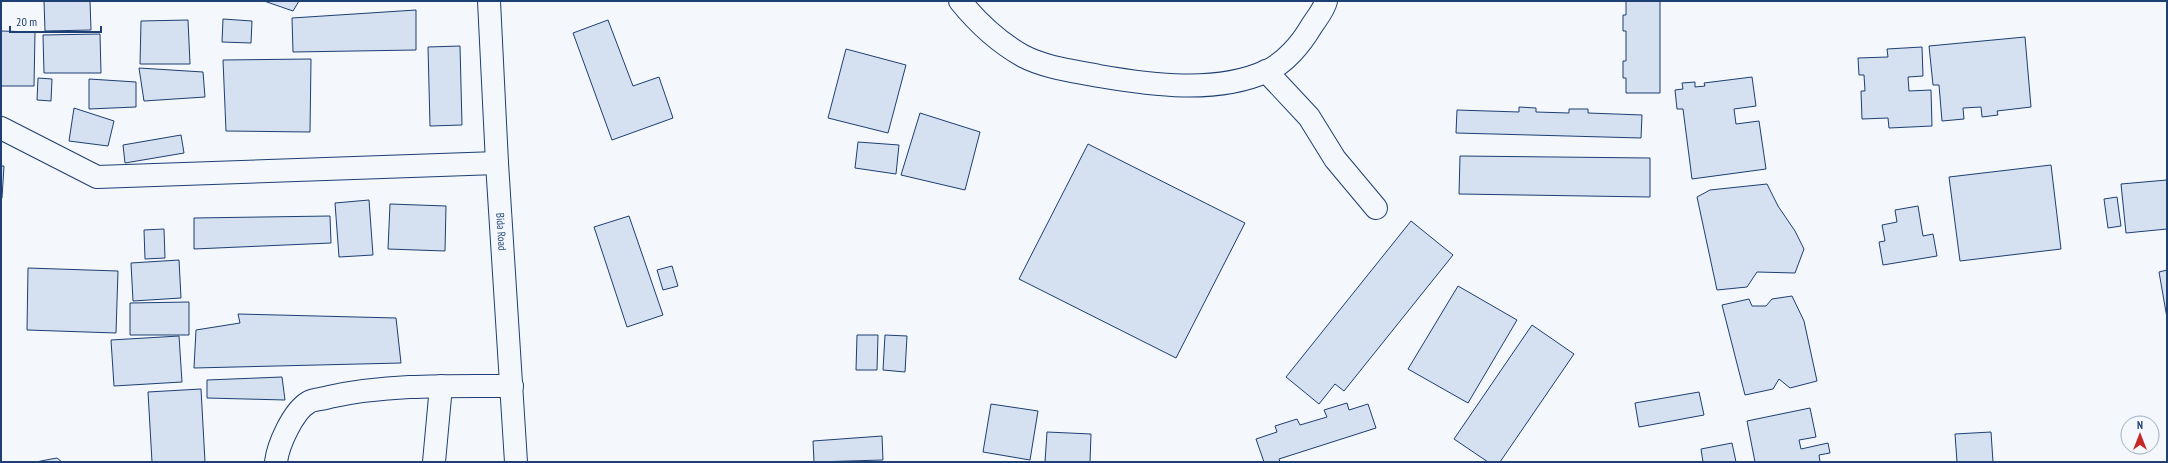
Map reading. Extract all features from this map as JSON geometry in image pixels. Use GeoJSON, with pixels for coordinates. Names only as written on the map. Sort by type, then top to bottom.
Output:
{"type":"FeatureCollection","features":[{"type":"Feature","properties":{"kind":"street","name":"Bida Road"},"geometry":{"type":"LineString","coordinates":[[489,1],[497,163],[516,462]]}},
{"type":"Feature","properties":{"kind":"street"},"geometry":{"type":"LineString","coordinates":[[960,1],[970,13],[997,37],[1024,56],[1061,69],[1143,84],[1191,86],[1230,82],[1266,71],[1282,62],[1306,36],[1326,1]]}},
{"type":"Feature","properties":{"kind":"street"},"geometry":{"type":"LineString","coordinates":[[1266,71],[1308,117],[1335,159],[1376,208]]}},
{"type":"Feature","properties":{"kind":"street"},"geometry":{"type":"LineString","coordinates":[[1,128],[97,177],[497,163]]}},
{"type":"Feature","properties":{"kind":"street"},"geometry":{"type":"LineString","coordinates":[[276,462],[277,451],[289,424],[309,402],[352,392],[442,386],[512,386]]}},
{"type":"Feature","properties":{"kind":"street"},"geometry":{"type":"LineString","coordinates":[[434,462],[442,386]]}},
{"type":"Feature","properties":{"kind":"building"},"geometry":{"type":"Polygon","coordinates":[[[44,1],[90,1],[91,30],[45,31],[44,1]]]}},
{"type":"Feature","properties":{"kind":"building"},"geometry":{"type":"Polygon","coordinates":[[[264,1],[299,1],[293,11],[264,1]]]}},
{"type":"Feature","properties":{"kind":"building"},"geometry":{"type":"Polygon","coordinates":[[[1626,1],[1660,1],[1660,93],[1626,93],[1626,78],[1623,78],[1623,61],[1626,61],[1626,31],[1623,31],[1623,15],[1626,15],[1626,1]]]}},
{"type":"Feature","properties":{"kind":"building"},"geometry":{"type":"Polygon","coordinates":[[[416,10],[416,50],[293,52],[292,18],[416,10]]]}},
{"type":"Feature","properties":{"kind":"building"},"geometry":{"type":"Polygon","coordinates":[[[223,19],[252,21],[251,43],[222,42],[223,19]]]}},
{"type":"Feature","properties":{"kind":"building"},"geometry":{"type":"Polygon","coordinates":[[[188,20],[190,64],[140,64],[141,21],[188,20]]]}},
{"type":"Feature","properties":{"kind":"building"},"geometry":{"type":"Polygon","coordinates":[[[608,20],[633,86],[659,77],[673,118],[612,140],[573,33],[608,20]]]}},
{"type":"Feature","properties":{"kind":"building"},"geometry":{"type":"Polygon","coordinates":[[[1,31],[35,32],[34,86],[1,86],[1,31]]]}},
{"type":"Feature","properties":{"kind":"building"},"geometry":{"type":"Polygon","coordinates":[[[100,34],[101,73],[44,73],[43,35],[100,34]]]}},
{"type":"Feature","properties":{"kind":"building"},"geometry":{"type":"Polygon","coordinates":[[[2025,37],[2031,107],[1997,111],[1998,115],[1982,117],[1981,107],[1963,108],[1964,119],[1942,121],[1939,85],[1933,85],[1929,46],[2025,37]]]}},
{"type":"Feature","properties":{"kind":"building"},"geometry":{"type":"Polygon","coordinates":[[[460,46],[462,125],[430,126],[428,47],[460,46]]]}},
{"type":"Feature","properties":{"kind":"building"},"geometry":{"type":"Polygon","coordinates":[[[1922,47],[1923,76],[1908,77],[1909,91],[1931,90],[1932,126],[1889,128],[1888,118],[1862,119],[1861,91],[1865,91],[1864,75],[1859,75],[1858,58],[1888,57],[1887,49],[1922,47]]]}},
{"type":"Feature","properties":{"kind":"building"},"geometry":{"type":"Polygon","coordinates":[[[846,49],[906,65],[888,133],[828,118],[846,49]]]}},
{"type":"Feature","properties":{"kind":"building"},"geometry":{"type":"Polygon","coordinates":[[[311,59],[310,132],[226,131],[223,60],[311,59]]]}},
{"type":"Feature","properties":{"kind":"building"},"geometry":{"type":"Polygon","coordinates":[[[139,68],[203,72],[205,97],[144,101],[139,68]]]}},
{"type":"Feature","properties":{"kind":"building"},"geometry":{"type":"Polygon","coordinates":[[[1752,77],[1756,106],[1734,109],[1736,124],[1759,121],[1766,169],[1692,179],[1683,109],[1677,109],[1675,90],[1683,89],[1682,83],[1695,82],[1695,87],[1705,86],[1704,83],[1752,77]]]}},
{"type":"Feature","properties":{"kind":"building"},"geometry":{"type":"Polygon","coordinates":[[[38,78],[52,79],[51,101],[37,100],[38,78]]]}},
{"type":"Feature","properties":{"kind":"building"},"geometry":{"type":"Polygon","coordinates":[[[89,79],[136,82],[136,107],[89,109],[89,79]]]}},
{"type":"Feature","properties":{"kind":"building"},"geometry":{"type":"Polygon","coordinates":[[[1519,107],[1536,108],[1536,112],[1569,113],[1569,109],[1588,109],[1588,113],[1642,115],[1641,138],[1456,133],[1457,110],[1519,112],[1519,107]]]}},
{"type":"Feature","properties":{"kind":"building"},"geometry":{"type":"Polygon","coordinates":[[[74,108],[114,121],[108,146],[69,141],[74,108]]]}},
{"type":"Feature","properties":{"kind":"building"},"geometry":{"type":"Polygon","coordinates":[[[920,113],[980,132],[965,190],[901,175],[920,113]]]}},
{"type":"Feature","properties":{"kind":"building"},"geometry":{"type":"Polygon","coordinates":[[[181,135],[184,153],[125,163],[123,145],[181,135]]]}},
{"type":"Feature","properties":{"kind":"building"},"geometry":{"type":"Polygon","coordinates":[[[858,142],[899,145],[896,174],[855,168],[858,142]]]}},
{"type":"Feature","properties":{"kind":"building"},"geometry":{"type":"Polygon","coordinates":[[[1088,144],[1245,223],[1176,358],[1019,279],[1088,144]]]}},
{"type":"Feature","properties":{"kind":"building"},"geometry":{"type":"Polygon","coordinates":[[[1460,156],[1650,158],[1650,197],[1459,194],[1460,156]]]}},
{"type":"Feature","properties":{"kind":"building"},"geometry":{"type":"Polygon","coordinates":[[[2051,165],[2061,249],[1960,261],[1949,177],[2051,165]]]}},
{"type":"Feature","properties":{"kind":"building"},"geometry":{"type":"Polygon","coordinates":[[[1,166],[4,166],[2,198],[1,198],[1,166]]]}},
{"type":"Feature","properties":{"kind":"building"},"geometry":{"type":"Polygon","coordinates":[[[2167,180],[2167,229],[2126,233],[2121,184],[2167,180]]]}},
{"type":"Feature","properties":{"kind":"building"},"geometry":{"type":"Polygon","coordinates":[[[1767,184],[1778,206],[1795,231],[1804,249],[1795,273],[1757,272],[1747,287],[1717,290],[1697,197],[1710,190],[1767,184]]]}},
{"type":"Feature","properties":{"kind":"building"},"geometry":{"type":"Polygon","coordinates":[[[2117,197],[2121,226],[2108,228],[2104,199],[2117,197]]]}},
{"type":"Feature","properties":{"kind":"building"},"geometry":{"type":"Polygon","coordinates":[[[369,200],[373,255],[339,257],[335,203],[369,200]]]}},
{"type":"Feature","properties":{"kind":"building"},"geometry":{"type":"Polygon","coordinates":[[[390,204],[446,206],[445,251],[388,249],[390,204]]]}},
{"type":"Feature","properties":{"kind":"building"},"geometry":{"type":"Polygon","coordinates":[[[1918,206],[1923,236],[1933,234],[1937,256],[1883,265],[1879,242],[1885,241],[1882,225],[1897,222],[1895,210],[1918,206]]]}},
{"type":"Feature","properties":{"kind":"building"},"geometry":{"type":"Polygon","coordinates":[[[330,216],[331,243],[194,249],[194,218],[330,216]]]}},
{"type":"Feature","properties":{"kind":"building"},"geometry":{"type":"Polygon","coordinates":[[[629,216],[663,315],[627,327],[594,227],[629,216]]]}},
{"type":"Feature","properties":{"kind":"building"},"geometry":{"type":"Polygon","coordinates":[[[1411,221],[1453,255],[1344,391],[1335,384],[1319,404],[1286,377],[1411,221]]]}},
{"type":"Feature","properties":{"kind":"building"},"geometry":{"type":"Polygon","coordinates":[[[164,229],[165,258],[145,259],[144,230],[164,229]]]}},
{"type":"Feature","properties":{"kind":"building"},"geometry":{"type":"Polygon","coordinates":[[[179,260],[181,298],[133,301],[131,263],[179,260]]]}},
{"type":"Feature","properties":{"kind":"building"},"geometry":{"type":"Polygon","coordinates":[[[672,266],[678,286],[663,290],[657,270],[672,266]]]}},
{"type":"Feature","properties":{"kind":"building"},"geometry":{"type":"Polygon","coordinates":[[[28,268],[118,271],[116,333],[27,330],[28,268]]]}},
{"type":"Feature","properties":{"kind":"building"},"geometry":{"type":"Polygon","coordinates":[[[2167,270],[2167,318],[2159,272],[2167,270]]]}},
{"type":"Feature","properties":{"kind":"building"},"geometry":{"type":"Polygon","coordinates":[[[1458,286],[1517,320],[1468,403],[1408,369],[1458,286]]]}},
{"type":"Feature","properties":{"kind":"building"},"geometry":{"type":"Polygon","coordinates":[[[1792,296],[1804,321],[1817,381],[1790,388],[1779,379],[1773,389],[1745,395],[1722,305],[1749,299],[1752,306],[1766,306],[1772,299],[1792,296]]]}},
{"type":"Feature","properties":{"kind":"building"},"geometry":{"type":"Polygon","coordinates":[[[189,302],[189,335],[130,335],[130,303],[189,302]]]}},
{"type":"Feature","properties":{"kind":"building"},"geometry":{"type":"Polygon","coordinates":[[[238,314],[396,318],[401,363],[194,368],[196,330],[240,323],[238,314]]]}},
{"type":"Feature","properties":{"kind":"building"},"geometry":{"type":"Polygon","coordinates":[[[1532,325],[1574,354],[1500,462],[1488,462],[1454,439],[1532,325]]]}},
{"type":"Feature","properties":{"kind":"building"},"geometry":{"type":"Polygon","coordinates":[[[857,335],[878,335],[877,370],[856,370],[857,335]]]}},
{"type":"Feature","properties":{"kind":"building"},"geometry":{"type":"Polygon","coordinates":[[[885,335],[907,336],[905,372],[883,370],[885,335]]]}},
{"type":"Feature","properties":{"kind":"building"},"geometry":{"type":"Polygon","coordinates":[[[179,336],[182,382],[114,386],[111,340],[179,336]]]}},
{"type":"Feature","properties":{"kind":"building"},"geometry":{"type":"Polygon","coordinates":[[[282,377],[285,400],[207,398],[207,380],[282,377]]]}},
{"type":"Feature","properties":{"kind":"building"},"geometry":{"type":"Polygon","coordinates":[[[201,389],[205,462],[152,462],[148,392],[201,389]]]}},
{"type":"Feature","properties":{"kind":"building"},"geometry":{"type":"Polygon","coordinates":[[[1699,392],[1704,415],[1639,427],[1635,403],[1699,392]]]}},
{"type":"Feature","properties":{"kind":"building"},"geometry":{"type":"Polygon","coordinates":[[[1347,403],[1349,410],[1368,404],[1376,428],[1279,459],[1280,462],[1264,462],[1256,439],[1277,432],[1275,426],[1297,419],[1300,425],[1327,417],[1324,410],[1347,403]]]}},
{"type":"Feature","properties":{"kind":"building"},"geometry":{"type":"Polygon","coordinates":[[[991,404],[1038,411],[1030,460],[983,452],[991,404]]]}},
{"type":"Feature","properties":{"kind":"building"},"geometry":{"type":"Polygon","coordinates":[[[1810,408],[1816,437],[1799,440],[1801,449],[1828,443],[1830,453],[1819,455],[1820,462],[1755,462],[1747,421],[1810,408]]]}},
{"type":"Feature","properties":{"kind":"building"},"geometry":{"type":"Polygon","coordinates":[[[1047,432],[1091,434],[1090,462],[1045,462],[1047,432]]]}},
{"type":"Feature","properties":{"kind":"building"},"geometry":{"type":"Polygon","coordinates":[[[1991,432],[1993,462],[1957,462],[1955,434],[1991,432]]]}},
{"type":"Feature","properties":{"kind":"building"},"geometry":{"type":"Polygon","coordinates":[[[882,436],[883,460],[814,462],[813,441],[882,436]]]}},
{"type":"Feature","properties":{"kind":"building"},"geometry":{"type":"Polygon","coordinates":[[[1732,443],[1736,462],[1703,462],[1701,449],[1732,443]]]}},
{"type":"Feature","properties":{"kind":"building"},"geometry":{"type":"Polygon","coordinates":[[[57,458],[62,462],[36,462],[46,460],[57,458]]]}}]}
